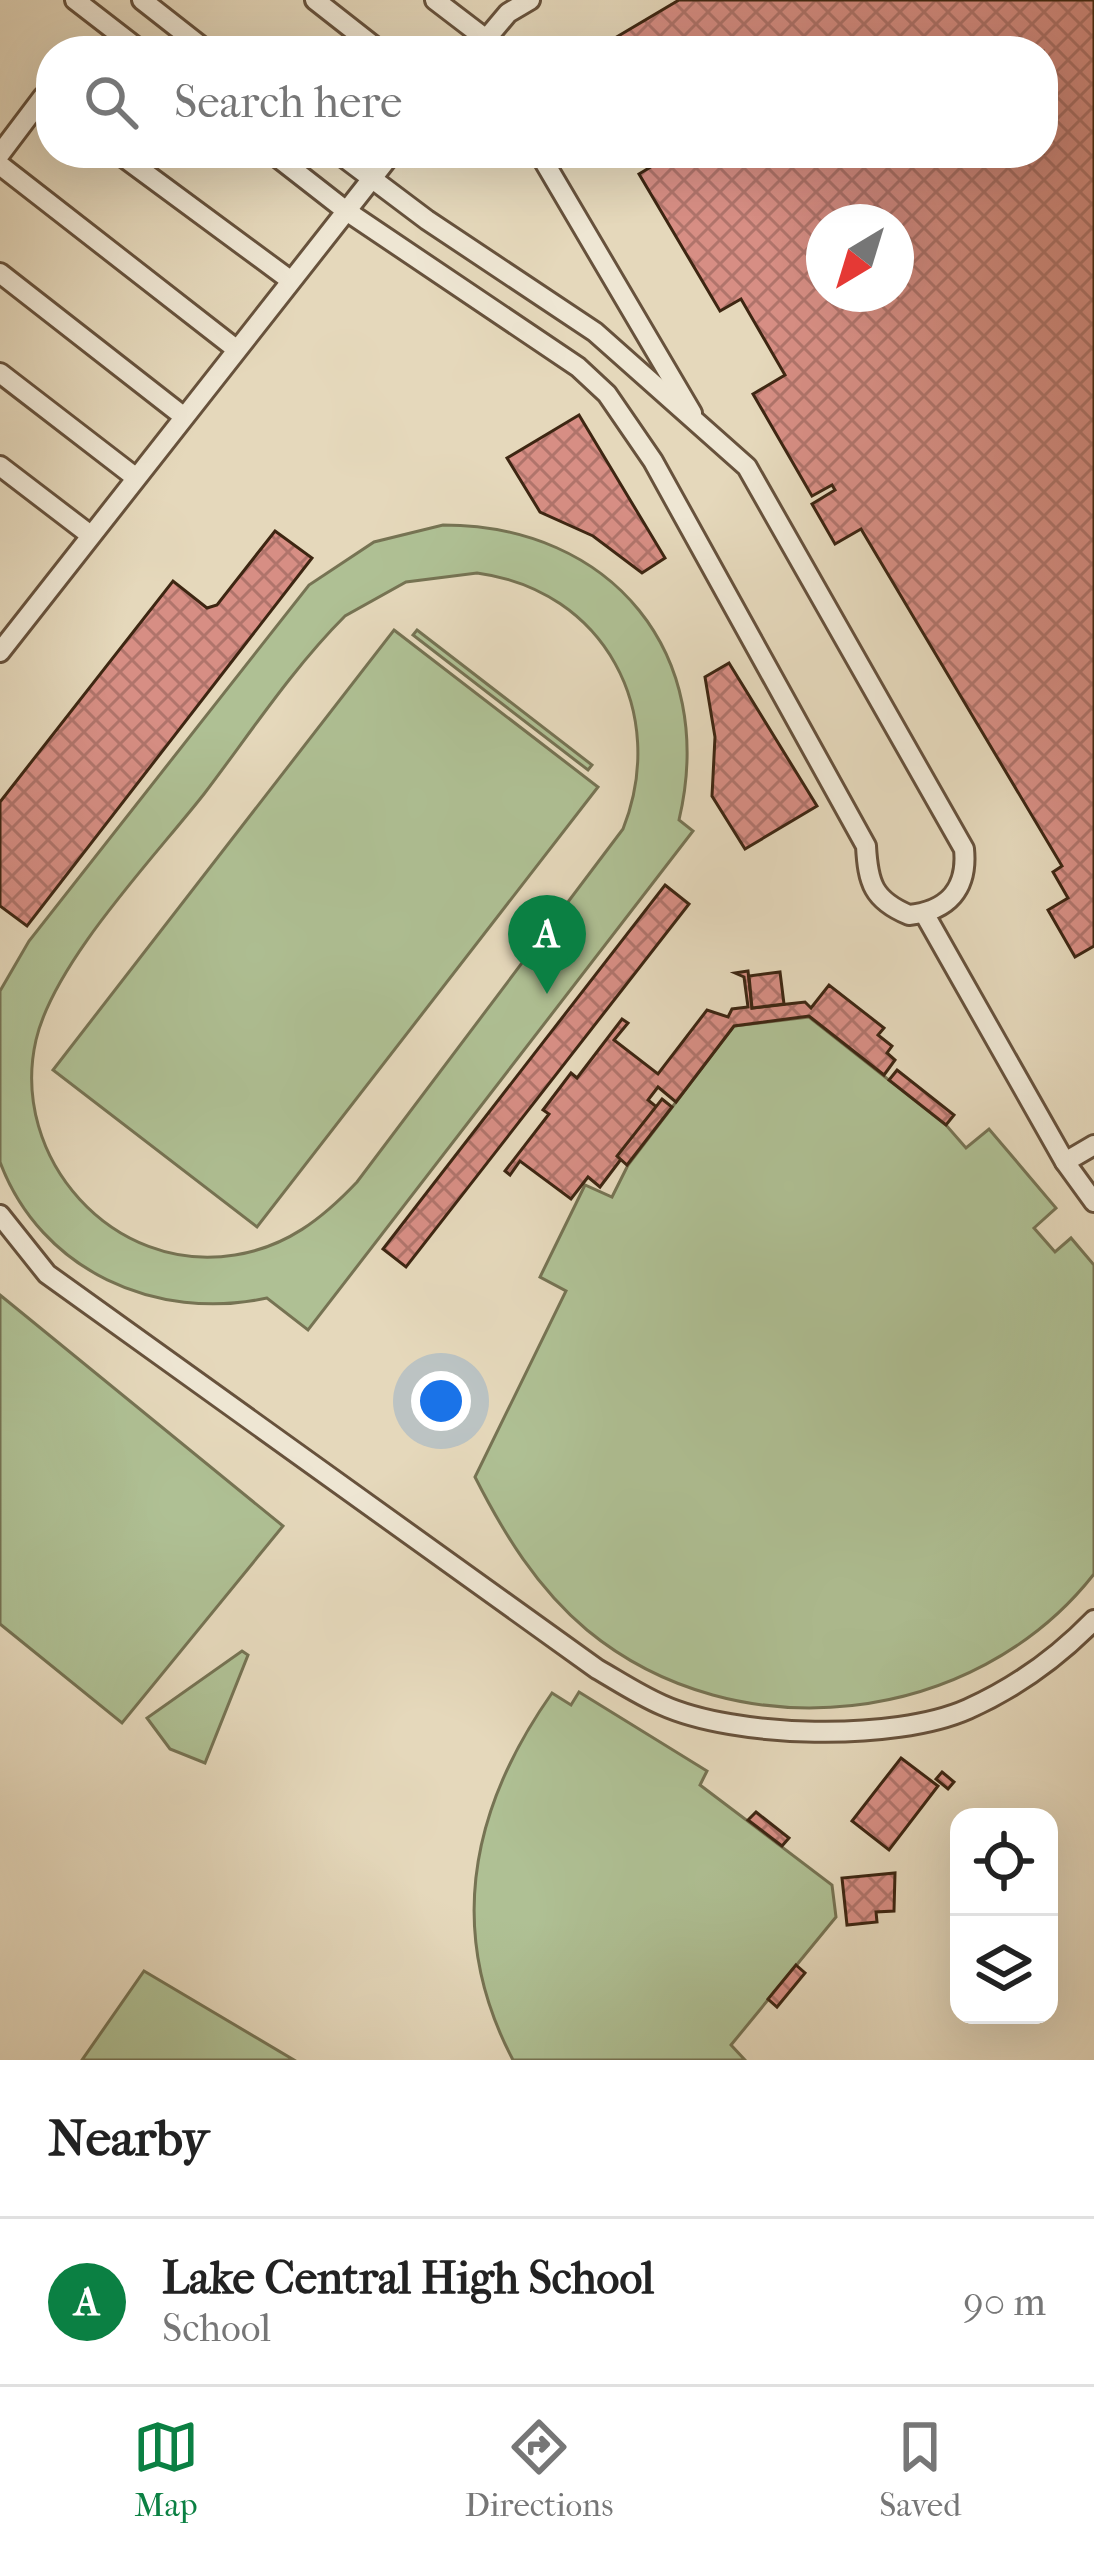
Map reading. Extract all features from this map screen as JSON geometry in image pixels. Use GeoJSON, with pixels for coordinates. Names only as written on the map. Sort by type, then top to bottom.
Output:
{"type":"FeatureCollection","features":[{"type":"Feature","properties":{"kind":"lane"},"geometry":{"type":"LineString","coordinates":[[75,0],[122,36]]}},
{"type":"Feature","properties":{"kind":"lane"},"geometry":{"type":"LineString","coordinates":[[142,0],[189,36]]}},
{"type":"Feature","properties":{"kind":"lane"},"geometry":{"type":"LineString","coordinates":[[315,0],[361,36]]}},
{"type":"Feature","properties":{"kind":"lane"},"geometry":{"type":"LineString","coordinates":[[435,0],[469,36]]}},
{"type":"Feature","properties":{"kind":"lane"},"geometry":{"type":"LineString","coordinates":[[490,36],[508,14],[530,0]]}},
{"type":"Feature","properties":{"kind":"lane"},"geometry":{"type":"LineString","coordinates":[[0,154],[36,106]]}},
{"type":"Feature","properties":{"kind":"lane"},"geometry":{"type":"LineString","coordinates":[[0,165],[236,349]]}},
{"type":"Feature","properties":{"kind":"lane"},"geometry":{"type":"LineString","coordinates":[[138,168],[290,280]]}},
{"type":"Feature","properties":{"kind":"lane"},"geometry":{"type":"LineString","coordinates":[[291,168],[345,210],[578,367],[607,394],[653,461],[866,846],[867,877],[877,898],[909,915],[924,913],[955,896],[963,882],[964,849],[747,467],[595,332],[358,168]]}},
{"type":"Feature","properties":{"kind":"lane"},"geometry":{"type":"LineString","coordinates":[[0,652],[379,168]]}},
{"type":"Feature","properties":{"kind":"lane"},"geometry":{"type":"LineString","coordinates":[[547,168],[704,433]]}},
{"type":"Feature","properties":{"kind":"lane"},"geometry":{"type":"LineString","coordinates":[[0,273],[183,416]]}},
{"type":"Feature","properties":{"kind":"lane"},"geometry":{"type":"LineString","coordinates":[[0,373],[135,477]]}},
{"type":"Feature","properties":{"kind":"lane"},"geometry":{"type":"LineString","coordinates":[[0,466],[89,534]]}},
{"type":"Feature","properties":{"kind":"lane"},"geometry":{"type":"LineString","coordinates":[[924,913],[1065,1162],[1094,1202]]}},
{"type":"Feature","properties":{"kind":"lane"},"geometry":{"type":"LineString","coordinates":[[1065,1162],[1094,1145]]}},
{"type":"Feature","properties":{"kind":"lane"},"geometry":{"type":"LineString","coordinates":[[0,1215],[47,1274],[597,1669],[664,1706],[748,1727],[851,1733],[964,1711],[1055,1661],[1094,1620]]}},
{"type":"Feature","properties":{"kind":"green space"},"geometry":{"type":"Polygon","coordinates":[[[443,525],[503,531],[557,548],[602,575],[639,610],[666,654],[682,704],[687,760],[679,820],[693,831],[308,1330],[267,1298],[225,1304],[145,1294],[107,1280],[43,1233],[0,1162],[0,991],[29,941],[309,585],[374,542],[443,525]],[[477,573],[406,582],[345,616],[289,680],[84,945],[46,1010],[36,1040],[32,1084],[39,1126],[55,1165],[80,1199],[111,1227],[149,1246],[190,1256],[235,1255],[287,1238],[316,1219],[357,1182],[623,829],[635,785],[638,742],[631,702],[615,664],[592,631],[560,604],[522,584],[477,573]]]}},
{"type":"Feature","properties":{"kind":"green space"},"geometry":{"type":"Polygon","coordinates":[[[394,630],[598,787],[257,1227],[53,1070],[394,630]]]}},
{"type":"Feature","properties":{"kind":"green space"},"geometry":{"type":"Polygon","coordinates":[[[417,630],[592,765],[588,770],[413,635],[417,630]]]}},
{"type":"Feature","properties":{"kind":"green space"},"geometry":{"type":"Polygon","coordinates":[[[809,1017],[946,1125],[966,1148],[989,1129],[1056,1208],[1034,1228],[1055,1252],[1071,1238],[1094,1265],[1094,1574],[1044,1625],[986,1664],[921,1691],[852,1706],[782,1707],[713,1695],[647,1669],[587,1630],[523,1559],[475,1477],[566,1291],[540,1277],[585,1185],[612,1197],[628,1165],[734,1026],[809,1017]]]}},
{"type":"Feature","properties":{"kind":"green space"},"geometry":{"type":"Polygon","coordinates":[[[0,1295],[283,1526],[122,1723],[0,1624],[0,1295]]]}},
{"type":"Feature","properties":{"kind":"green space"},"geometry":{"type":"Polygon","coordinates":[[[242,1651],[248,1655],[205,1763],[170,1749],[147,1718],[242,1651]]]}},
{"type":"Feature","properties":{"kind":"green space"},"geometry":{"type":"Polygon","coordinates":[[[579,1692],[707,1771],[700,1785],[832,1885],[836,1917],[731,2045],[745,2060],[513,2060],[492,2012],[479,1964],[474,1918],[477,1871],[486,1826],[524,1736],[552,1693],[571,1705],[579,1692]]]}},
{"type":"Feature","properties":{"kind":"green space"},"geometry":{"type":"Polygon","coordinates":[[[144,1971],[294,2060],[82,2060],[144,1971]]]}},
{"type":"Feature","properties":{"kind":"building"},"geometry":{"type":"Polygon","coordinates":[[[679,0],[1094,0],[1094,946],[1075,957],[1048,910],[1068,898],[1053,872],[1062,866],[861,529],[835,544],[812,504],[835,490],[832,485],[812,496],[753,394],[785,375],[741,299],[720,311],[639,174],[649,168],[1058,168],[1058,36],[618,36],[679,0]]]}},
{"type":"Feature","properties":{"kind":"building"},"geometry":{"type":"Polygon","coordinates":[[[579,415],[665,558],[642,573],[593,536],[540,512],[507,458],[579,415]]]}},
{"type":"Feature","properties":{"kind":"building"},"geometry":{"type":"Polygon","coordinates":[[[275,531],[312,558],[27,926],[0,906],[0,802],[173,581],[207,608],[217,605],[275,531]]]}},
{"type":"Feature","properties":{"kind":"building"},"geometry":{"type":"Polygon","coordinates":[[[729,663],[817,806],[745,849],[712,796],[715,737],[705,677],[729,663]]]}},
{"type":"Feature","properties":{"kind":"building"},"geometry":{"type":"Polygon","coordinates":[[[665,885],[689,904],[406,1267],[383,1249],[665,885]]]}},
{"type":"Feature","properties":{"kind":"building"},"geometry":{"type":"Polygon","coordinates":[[[748,971],[752,1008],[805,1002],[811,1008],[829,985],[884,1028],[878,1035],[892,1046],[887,1053],[895,1060],[884,1075],[809,1016],[734,1026],[676,1102],[658,1087],[648,1100],[659,1109],[600,1187],[588,1177],[571,1199],[520,1161],[510,1175],[505,1171],[549,1114],[543,1110],[571,1073],[577,1078],[622,1019],[628,1023],[614,1040],[658,1074],[707,1010],[728,1017],[732,1009],[748,1007],[744,977],[735,973],[748,971]]]}},
{"type":"Feature","properties":{"kind":"building"},"geometry":{"type":"Polygon","coordinates":[[[780,972],[784,1004],[752,1008],[749,976],[780,972]]]}},
{"type":"Feature","properties":{"kind":"building"},"geometry":{"type":"Polygon","coordinates":[[[897,1070],[954,1115],[946,1125],[889,1080],[897,1070]]]}},
{"type":"Feature","properties":{"kind":"building"},"geometry":{"type":"Polygon","coordinates":[[[662,1099],[672,1107],[627,1165],[617,1156],[662,1099]]]}},
{"type":"Feature","properties":{"kind":"building"},"geometry":{"type":"Polygon","coordinates":[[[901,1758],[938,1786],[889,1850],[852,1821],[901,1758]]]}},
{"type":"Feature","properties":{"kind":"building"},"geometry":{"type":"Polygon","coordinates":[[[942,1772],[954,1782],[948,1789],[936,1779],[942,1772]]]}},
{"type":"Feature","properties":{"kind":"building"},"geometry":{"type":"Polygon","coordinates":[[[756,1812],[789,1838],[782,1846],[748,1820],[756,1812]]]}},
{"type":"Feature","properties":{"kind":"building"},"geometry":{"type":"Polygon","coordinates":[[[895,1873],[894,1911],[876,1912],[877,1922],[847,1925],[842,1878],[895,1873]]]}},
{"type":"Feature","properties":{"kind":"building"},"geometry":{"type":"Polygon","coordinates":[[[796,1965],[805,1973],[777,2007],[768,1999],[796,1965]]]}},
{"type":"Feature","properties":{"kind":"place","name":"Lake Central High School"},"geometry":{"type":"Point","coordinates":[547,994]}}]}
